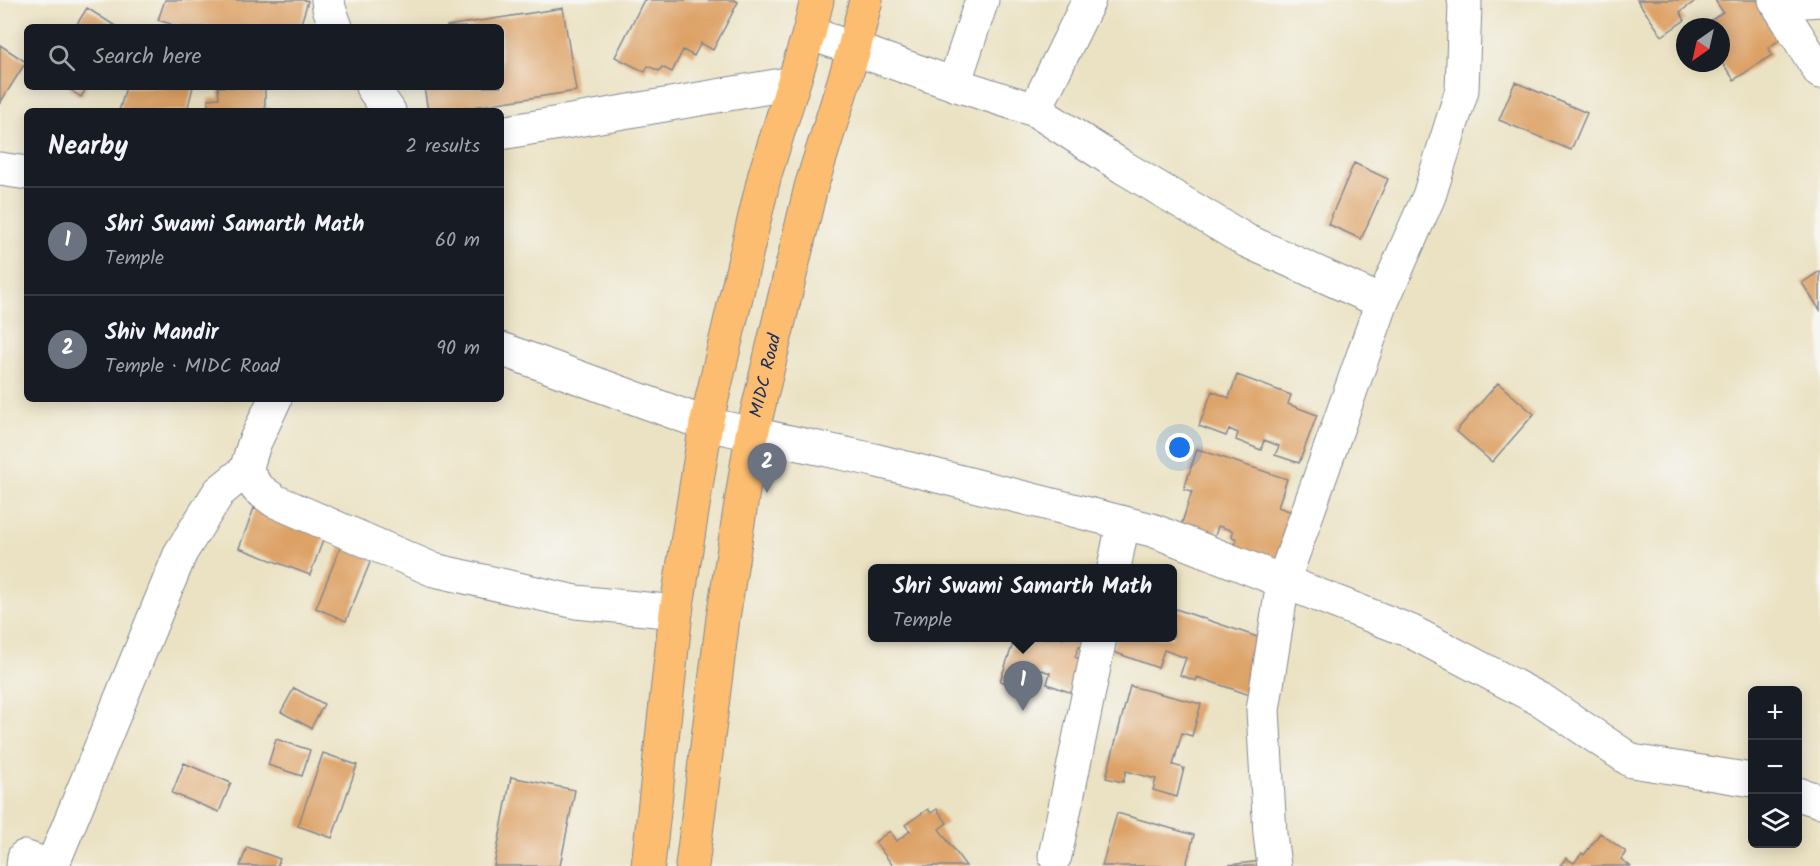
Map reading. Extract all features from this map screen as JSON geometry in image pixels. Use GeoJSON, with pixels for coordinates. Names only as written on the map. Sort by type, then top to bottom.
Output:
{"type":"FeatureCollection","features":[{"type":"Feature","properties":{"kind":"main road"},"geometry":{"type":"LineString","coordinates":[[648,866],[676,612],[706,424],[765,174],[818,0]]}},
{"type":"Feature","properties":{"kind":"main road","name":"MIDC Road"},"geometry":{"type":"LineString","coordinates":[[692,866],[723,618],[752,434],[811,187],[854,49],[866,0]]}},
{"type":"Feature","properties":{"kind":"street"},"geometry":{"type":"LineString","coordinates":[[328,0],[335,24]]}},
{"type":"Feature","properties":{"kind":"street"},"geometry":{"type":"LineString","coordinates":[[954,84],[982,0]]}},
{"type":"Feature","properties":{"kind":"street"},"geometry":{"type":"LineString","coordinates":[[1035,110],[1089,0]]}},
{"type":"Feature","properties":{"kind":"street"},"geometry":{"type":"LineString","coordinates":[[1274,866],[1263,710],[1283,582],[1382,302],[1429,196],[1462,90],[1466,3],[1464,0]]}},
{"type":"Feature","properties":{"kind":"street"},"geometry":{"type":"LineString","coordinates":[[1776,1],[1820,0]]}},
{"type":"Feature","properties":{"kind":"street"},"geometry":{"type":"LineString","coordinates":[[1776,1],[1820,72]]}},
{"type":"Feature","properties":{"kind":"street"},"geometry":{"type":"LineString","coordinates":[[809,33],[1035,110],[1123,167],[1247,241],[1382,302]]}},
{"type":"Feature","properties":{"kind":"street"},"geometry":{"type":"LineString","coordinates":[[504,132],[794,83]]}},
{"type":"Feature","properties":{"kind":"street"},"geometry":{"type":"LineString","coordinates":[[374,90],[387,108]]}},
{"type":"Feature","properties":{"kind":"street"},"geometry":{"type":"LineString","coordinates":[[0,169],[24,173]]}},
{"type":"Feature","properties":{"kind":"street"},"geometry":{"type":"LineString","coordinates":[[504,350],[706,424],[874,460],[1152,530],[1410,631],[1543,701],[1632,761],[1748,779]]}},
{"type":"Feature","properties":{"kind":"street"},"geometry":{"type":"LineString","coordinates":[[0,847],[39,865],[181,552],[219,492],[246,470],[254,444],[274,402]]}},
{"type":"Feature","properties":{"kind":"street"},"geometry":{"type":"LineString","coordinates":[[246,470],[257,488],[275,501],[434,570],[576,602],[676,612]]}},
{"type":"Feature","properties":{"kind":"street"},"geometry":{"type":"LineString","coordinates":[[1115,564],[1123,523]]}},
{"type":"Feature","properties":{"kind":"street"},"geometry":{"type":"LineString","coordinates":[[1055,856],[1099,642]]}},
{"type":"Feature","properties":{"kind":"street"},"geometry":{"type":"LineString","coordinates":[[1802,796],[1820,801]]}},
{"type":"Feature","properties":{"kind":"building"},"geometry":{"type":"Polygon","coordinates":[[[165,0],[308,1],[301,24],[171,24],[158,20],[165,0]]]}},
{"type":"Feature","properties":{"kind":"building"},"geometry":{"type":"Polygon","coordinates":[[[644,0],[734,0],[738,2],[713,50],[701,43],[694,56],[683,50],[672,72],[662,67],[659,71],[648,66],[645,72],[615,57],[644,0]]]}},
{"type":"Feature","properties":{"kind":"building"},"geometry":{"type":"Polygon","coordinates":[[[1637,0],[1697,0],[1680,12],[1684,18],[1676,18],[1676,26],[1662,36],[1637,0]]]}},
{"type":"Feature","properties":{"kind":"building"},"geometry":{"type":"Polygon","coordinates":[[[1715,0],[1771,0],[1792,31],[1768,48],[1772,55],[1734,80],[1729,72],[1730,18],[1714,18],[1723,12],[1715,0]]]}},
{"type":"Feature","properties":{"kind":"building"},"geometry":{"type":"Polygon","coordinates":[[[87,8],[112,24],[77,24],[87,8]]]}},
{"type":"Feature","properties":{"kind":"building"},"geometry":{"type":"Polygon","coordinates":[[[563,8],[576,91],[466,108],[428,108],[424,90],[504,90],[504,24],[460,24],[563,8]]]}},
{"type":"Feature","properties":{"kind":"building"},"geometry":{"type":"Polygon","coordinates":[[[0,45],[24,61],[24,65],[0,103],[0,45]]]}},
{"type":"Feature","properties":{"kind":"building"},"geometry":{"type":"Polygon","coordinates":[[[1515,82],[1587,113],[1571,150],[1499,120],[1515,82]]]}},
{"type":"Feature","properties":{"kind":"building"},"geometry":{"type":"Polygon","coordinates":[[[70,90],[85,90],[81,97],[70,90]]]}},
{"type":"Feature","properties":{"kind":"building"},"geometry":{"type":"Polygon","coordinates":[[[125,90],[192,90],[188,108],[120,108],[125,90]]]}},
{"type":"Feature","properties":{"kind":"building"},"geometry":{"type":"Polygon","coordinates":[[[218,90],[265,90],[265,108],[208,108],[208,99],[219,98],[218,90]]]}},
{"type":"Feature","properties":{"kind":"building"},"geometry":{"type":"Polygon","coordinates":[[[1354,163],[1388,179],[1361,239],[1328,224],[1354,163]]]}},
{"type":"Feature","properties":{"kind":"building"},"geometry":{"type":"Polygon","coordinates":[[[1820,271],[1820,310],[1802,283],[1820,271]]]}},
{"type":"Feature","properties":{"kind":"building"},"geometry":{"type":"Polygon","coordinates":[[[1237,375],[1291,395],[1288,404],[1317,415],[1299,463],[1275,455],[1279,446],[1264,440],[1261,450],[1236,440],[1238,433],[1229,429],[1226,436],[1199,426],[1212,391],[1229,398],[1237,375]]]}},
{"type":"Feature","properties":{"kind":"building"},"geometry":{"type":"Polygon","coordinates":[[[1498,383],[1534,414],[1492,462],[1456,431],[1498,383]]]}},
{"type":"Feature","properties":{"kind":"building"},"geometry":{"type":"Polygon","coordinates":[[[1197,449],[1287,479],[1278,507],[1295,513],[1279,562],[1234,547],[1237,539],[1232,537],[1233,531],[1218,526],[1214,540],[1180,529],[1192,491],[1184,489],[1197,449]]]}},
{"type":"Feature","properties":{"kind":"building"},"geometry":{"type":"Polygon","coordinates":[[[254,508],[325,535],[310,575],[239,548],[254,508]]]}},
{"type":"Feature","properties":{"kind":"building"},"geometry":{"type":"Polygon","coordinates":[[[343,540],[374,553],[346,621],[316,608],[343,540]]]}},
{"type":"Feature","properties":{"kind":"building"},"geometry":{"type":"Polygon","coordinates":[[[1177,609],[1269,641],[1250,695],[1197,677],[1196,681],[1180,675],[1186,658],[1164,650],[1158,668],[1111,651],[1114,642],[1177,642],[1177,609]]]}},
{"type":"Feature","properties":{"kind":"building"},"geometry":{"type":"Polygon","coordinates":[[[1014,642],[1089,642],[1087,649],[1079,646],[1075,657],[1083,660],[1072,693],[1047,684],[1050,673],[1042,670],[1039,677],[1030,673],[1024,689],[1000,681],[1014,642]]]}},
{"type":"Feature","properties":{"kind":"building"},"geometry":{"type":"Polygon","coordinates":[[[1130,686],[1201,704],[1192,736],[1182,733],[1173,765],[1184,768],[1177,797],[1153,790],[1156,779],[1126,771],[1123,782],[1106,778],[1130,686]]]}},
{"type":"Feature","properties":{"kind":"building"},"geometry":{"type":"Polygon","coordinates":[[[294,688],[324,704],[311,728],[281,712],[294,688]]]}},
{"type":"Feature","properties":{"kind":"building"},"geometry":{"type":"Polygon","coordinates":[[[276,739],[310,750],[302,776],[268,765],[276,739]]]}},
{"type":"Feature","properties":{"kind":"building"},"geometry":{"type":"Polygon","coordinates":[[[323,753],[357,765],[332,838],[298,826],[323,753]]]}},
{"type":"Feature","properties":{"kind":"building"},"geometry":{"type":"Polygon","coordinates":[[[184,763],[231,783],[219,812],[172,793],[184,763]]]}},
{"type":"Feature","properties":{"kind":"building"},"geometry":{"type":"Polygon","coordinates":[[[511,777],[575,790],[560,866],[494,866],[511,777]]]}},
{"type":"Feature","properties":{"kind":"building"},"geometry":{"type":"Polygon","coordinates":[[[928,809],[931,813],[937,809],[947,823],[939,829],[966,866],[893,866],[875,842],[890,831],[897,841],[910,831],[905,825],[928,809]]]}},
{"type":"Feature","properties":{"kind":"building"},"geometry":{"type":"Polygon","coordinates":[[[1117,813],[1194,835],[1186,866],[1102,866],[1117,813]]]}},
{"type":"Feature","properties":{"kind":"building"},"geometry":{"type":"Polygon","coordinates":[[[1600,833],[1626,852],[1621,859],[1630,866],[1560,866],[1566,858],[1574,863],[1582,853],[1584,855],[1600,833]]]}},
{"type":"Feature","properties":{"kind":"building"},"geometry":{"type":"Polygon","coordinates":[[[247,847],[280,859],[277,866],[240,866],[247,847]]]}},
{"type":"Feature","properties":{"kind":"building"},"geometry":{"type":"Polygon","coordinates":[[[1261,861],[1262,866],[1229,866],[1229,865],[1261,861]]]}},
{"type":"Feature","properties":{"kind":"place","name":"Shiv Mandir"},"geometry":{"type":"Point","coordinates":[767,493]}},
{"type":"Feature","properties":{"kind":"place","name":"Shri Swami Samarth Math"},"geometry":{"type":"Point","coordinates":[1023,711]}}]}
